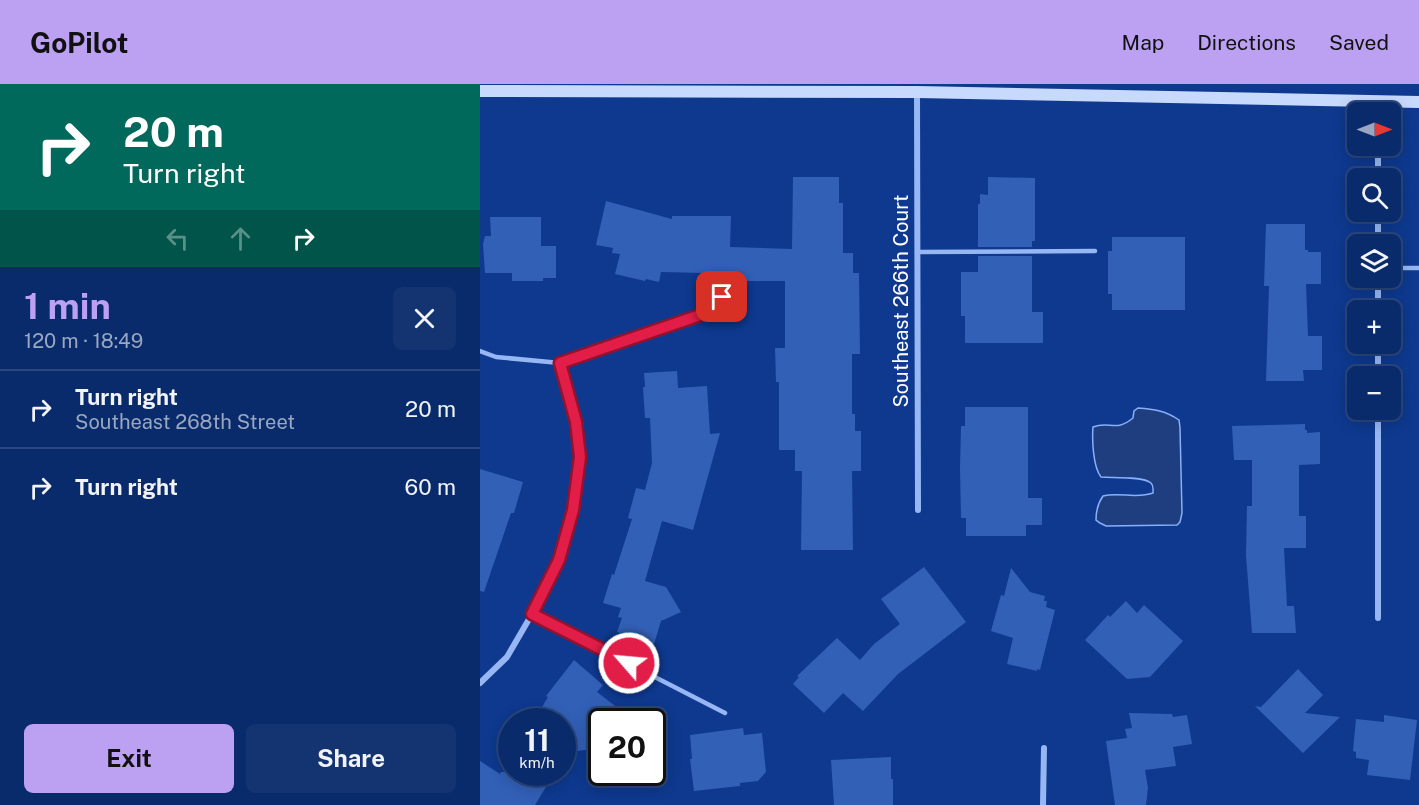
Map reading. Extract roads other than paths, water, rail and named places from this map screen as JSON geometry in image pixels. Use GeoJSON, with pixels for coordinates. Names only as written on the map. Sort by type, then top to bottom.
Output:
{"type":"FeatureCollection","features":[{"type":"Feature","properties":{"kind":"main road"},"geometry":{"type":"LineString","coordinates":[[480,91],[918,92],[1347,106]]}},
{"type":"Feature","properties":{"kind":"main road"},"geometry":{"type":"LineString","coordinates":[[1401,104],[1419,102]]}},
{"type":"Feature","properties":{"kind":"street","name":"Southeast 266th Court"},"geometry":{"type":"LineString","coordinates":[[918,92],[918,510]]}},
{"type":"Feature","properties":{"kind":"street"},"geometry":{"type":"LineString","coordinates":[[480,683],[507,657],[532,614],[559,560],[573,510],[580,457],[576,422],[560,363]]}},
{"type":"Feature","properties":{"kind":"street"},"geometry":{"type":"LineString","coordinates":[[1378,420],[1378,618]]}},
{"type":"Feature","properties":{"kind":"street"},"geometry":{"type":"LineString","coordinates":[[1044,748],[1044,805]]}},
{"type":"Feature","properties":{"kind":"lane"},"geometry":{"type":"LineString","coordinates":[[918,252],[1095,251]]}},
{"type":"Feature","properties":{"kind":"lane"},"geometry":{"type":"LineString","coordinates":[[1401,268],[1419,268]]}},
{"type":"Feature","properties":{"kind":"lane"},"geometry":{"type":"LineString","coordinates":[[480,351],[496,357],[560,363],[715,310],[722,297]]}},
{"type":"Feature","properties":{"kind":"lane"},"geometry":{"type":"LineString","coordinates":[[532,614],[725,713]]}},
{"type":"Feature","properties":{"kind":"water"},"geometry":{"type":"Polygon","coordinates":[[[1138,408],[1160,411],[1179,420],[1182,513],[1177,525],[1106,526],[1096,520],[1096,513],[1103,496],[1153,493],[1153,485],[1147,481],[1135,478],[1101,477],[1095,460],[1093,427],[1122,425],[1133,418],[1134,411],[1138,408]]]}}]}
